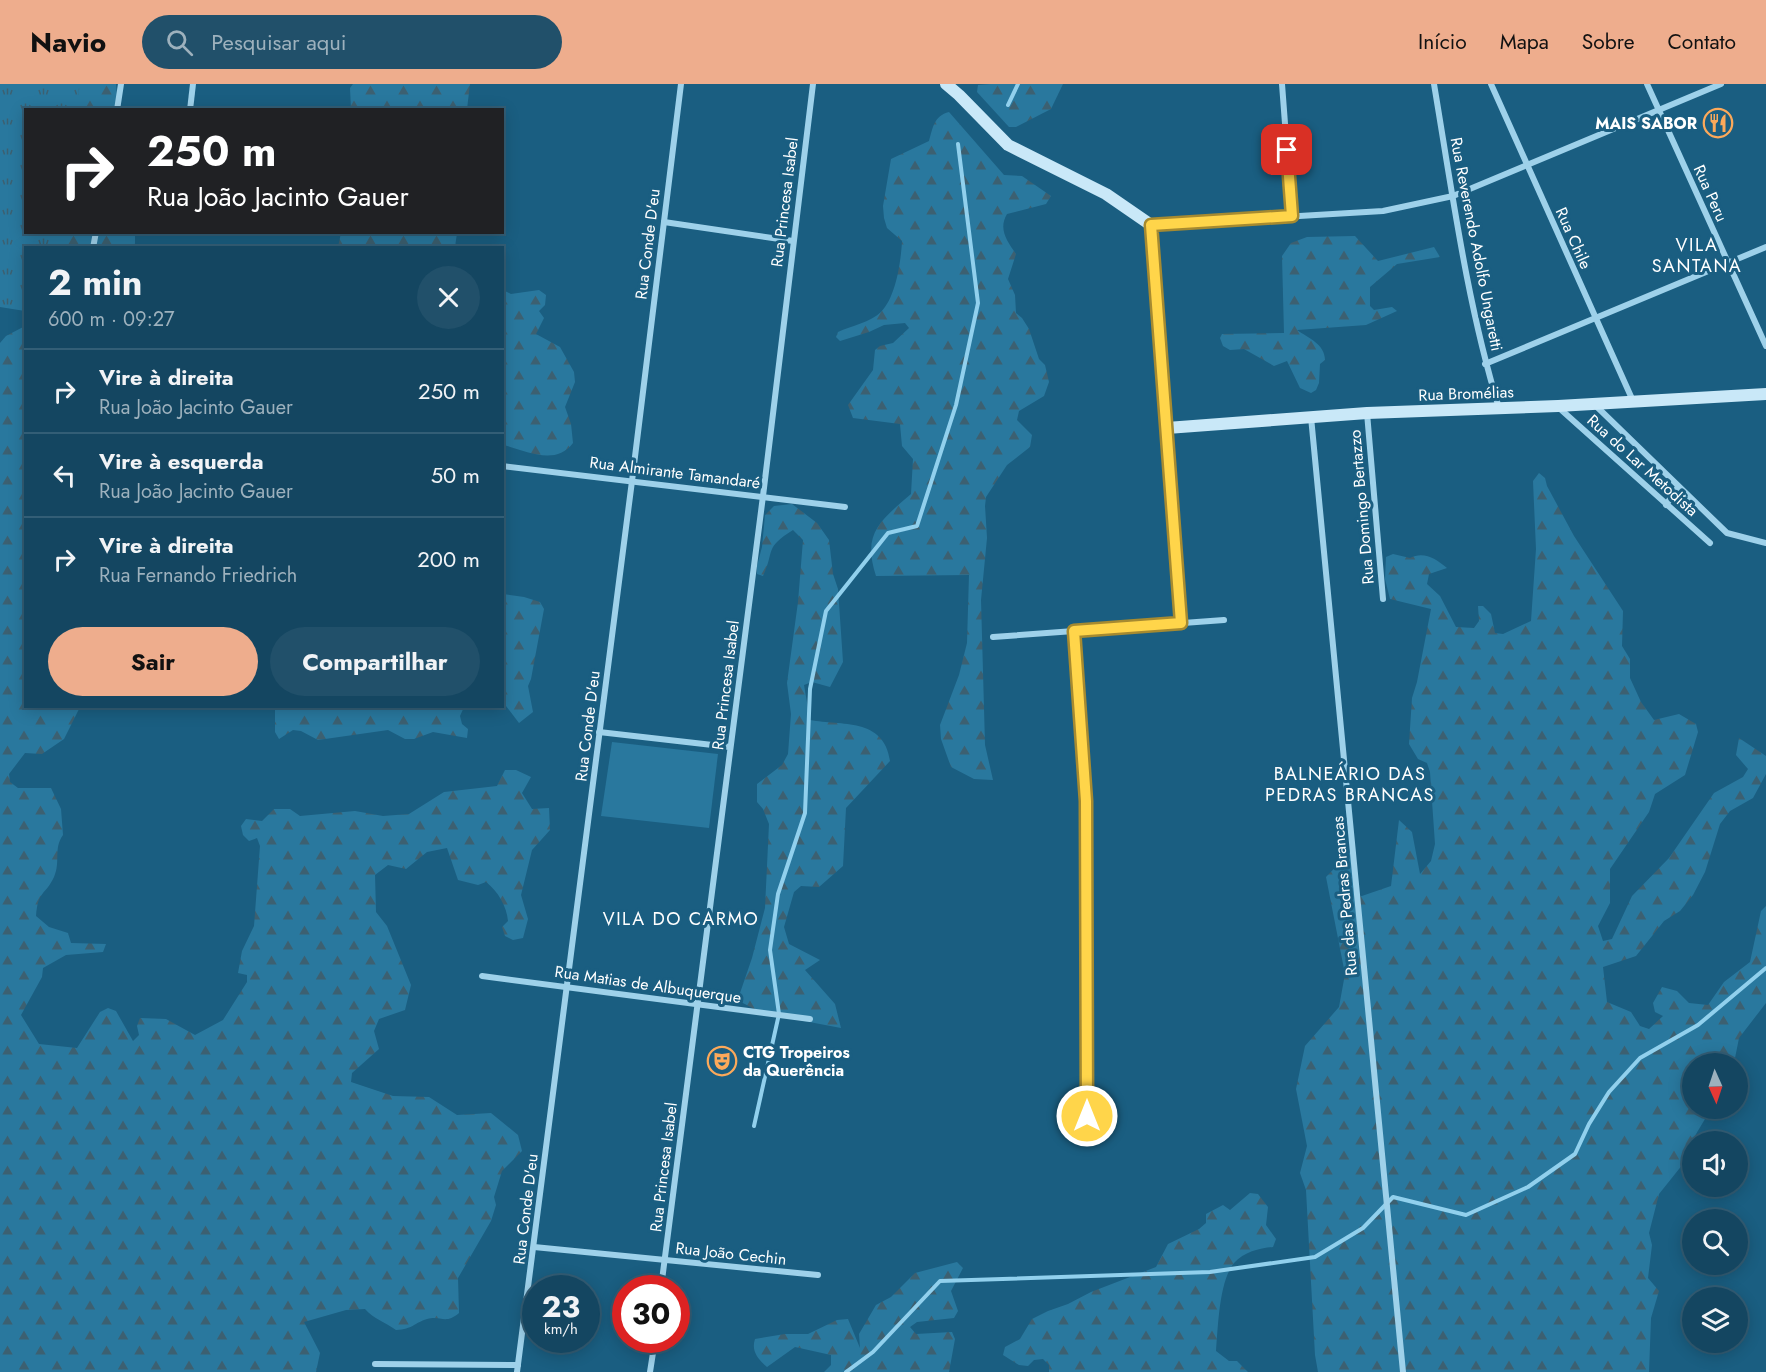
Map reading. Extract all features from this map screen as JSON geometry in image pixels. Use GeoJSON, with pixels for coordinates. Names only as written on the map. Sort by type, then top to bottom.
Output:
{"type":"FeatureCollection","features":[{"type":"Feature","properties":{"kind":"street"},"geometry":{"type":"LineString","coordinates":[[117,108],[121,84]]}},
{"type":"Feature","properties":{"kind":"street"},"geometry":{"type":"LineString","coordinates":[[189,108],[193,84]]}},
{"type":"Feature","properties":{"kind":"street","name":"Rua Conde D'eu"},"geometry":{"type":"LineString","coordinates":[[518,1369],[681,84]]}},
{"type":"Feature","properties":{"kind":"street","name":"Rua Princesa Isabel"},"geometry":{"type":"LineString","coordinates":[[663,1275],[763,496],[813,84]]}},
{"type":"Feature","properties":{"kind":"street"},"geometry":{"type":"LineString","coordinates":[[945,84],[959,95],[1008,145],[1106,194],[1151,225],[1383,211],[1453,196],[1721,84]]}},
{"type":"Feature","properties":{"kind":"street"},"geometry":{"type":"LineString","coordinates":[[1282,84],[1292,216]]}},
{"type":"Feature","properties":{"kind":"street","name":"Rua Reverendo Adolfo Ungaretti"},"geometry":{"type":"LineString","coordinates":[[1434,84],[1485,364],[1499,408]]}},
{"type":"Feature","properties":{"kind":"street","name":"Rua Chile"},"geometry":{"type":"LineString","coordinates":[[1491,84],[1634,402]]}},
{"type":"Feature","properties":{"kind":"street","name":"Rua Peru"},"geometry":{"type":"LineString","coordinates":[[1647,84],[1766,346]]}},
{"type":"Feature","properties":{"kind":"street"},"geometry":{"type":"LineString","coordinates":[[664,222],[793,241]]}},
{"type":"Feature","properties":{"kind":"street"},"geometry":{"type":"LineString","coordinates":[[1151,225],[1181,623]]}},
{"type":"Feature","properties":{"kind":"street"},"geometry":{"type":"LineString","coordinates":[[1485,364],[1766,247]]}},
{"type":"Feature","properties":{"kind":"street","name":"Rua Bromélias"},"geometry":{"type":"LineString","coordinates":[[1167,428],[1367,413],[1558,406],[1766,394]]}},
{"type":"Feature","properties":{"kind":"street"},"geometry":{"type":"LineString","coordinates":[[1594,404],[1727,533],[1766,543]]}},
{"type":"Feature","properties":{"kind":"street","name":"Rua do Lar Metodista"},"geometry":{"type":"LineString","coordinates":[[1558,406],[1710,543]]}},
{"type":"Feature","properties":{"kind":"street","name":"Rua Domingo Bertazzo"},"geometry":{"type":"LineString","coordinates":[[1367,413],[1383,599]]}},
{"type":"Feature","properties":{"kind":"street","name":"Rua das Pedras Brancas"},"geometry":{"type":"LineString","coordinates":[[1311,417],[1403,1372]]}},
{"type":"Feature","properties":{"kind":"street","name":"Rua Almirante Tamandaré"},"geometry":{"type":"LineString","coordinates":[[504,466],[845,507]]}},
{"type":"Feature","properties":{"kind":"street"},"geometry":{"type":"LineString","coordinates":[[1666,505],[1678,487]]}},
{"type":"Feature","properties":{"kind":"street"},"geometry":{"type":"LineString","coordinates":[[993,637],[1224,620]]}},
{"type":"Feature","properties":{"kind":"street"},"geometry":{"type":"LineString","coordinates":[[1074,631],[1086,801],[1087,1116]]}},
{"type":"Feature","properties":{"kind":"street"},"geometry":{"type":"LineString","coordinates":[[599,732],[730,747]]}},
{"type":"Feature","properties":{"kind":"street","name":"Rua Matias de Albuquerque"},"geometry":{"type":"LineString","coordinates":[[482,976],[810,1019]]}},
{"type":"Feature","properties":{"kind":"street","name":"Rua João Cechin"},"geometry":{"type":"LineString","coordinates":[[534,1247],[818,1275]]}},
{"type":"Feature","properties":{"kind":"street"},"geometry":{"type":"LineString","coordinates":[[650,1372],[652,1353]]}},
{"type":"Feature","properties":{"kind":"street"},"geometry":{"type":"LineString","coordinates":[[375,1364],[518,1369]]}},
{"type":"Feature","properties":{"kind":"green space"},"geometry":{"type":"Polygon","coordinates":[[[0,84],[80,84],[76,108],[24,108],[24,234],[59,234],[57,246],[24,246],[24,311],[0,307],[0,84]]]}},
{"type":"Feature","properties":{"kind":"green space"},"geometry":{"type":"Polygon","coordinates":[[[54,84],[116,84],[118,108],[65,108],[54,84]]]}},
{"type":"Feature","properties":{"kind":"green space"},"geometry":{"type":"Polygon","coordinates":[[[353,84],[470,84],[467,108],[351,108],[350,88],[353,84]]]}},
{"type":"Feature","properties":{"kind":"green space"},"geometry":{"type":"Polygon","coordinates":[[[1063,84],[1051,109],[1016,127],[1009,127],[977,92],[978,85],[1063,84]]]}},
{"type":"Feature","properties":{"kind":"green space"},"geometry":{"type":"Polygon","coordinates":[[[949,112],[1004,175],[1022,176],[1051,196],[1046,204],[1007,214],[1003,225],[1007,240],[1016,254],[1008,279],[1015,295],[1016,313],[1029,329],[1039,359],[1045,365],[1049,382],[1044,396],[1019,411],[1017,420],[1032,435],[1030,447],[1007,465],[986,497],[987,538],[981,600],[985,745],[993,780],[974,779],[951,767],[941,739],[940,725],[959,675],[967,643],[969,575],[876,576],[872,561],[871,549],[877,529],[890,512],[911,494],[913,459],[902,446],[900,424],[853,418],[848,405],[873,370],[875,350],[880,346],[893,343],[909,328],[905,323],[884,325],[840,341],[836,337],[838,332],[866,321],[881,312],[894,288],[902,241],[887,228],[883,206],[891,159],[929,141],[937,119],[949,112]]]}},
{"type":"Feature","properties":{"kind":"green space"},"geometry":{"type":"Polygon","coordinates":[[[55,234],[135,234],[135,246],[53,246],[55,234]]]}},
{"type":"Feature","properties":{"kind":"green space"},"geometry":{"type":"Polygon","coordinates":[[[341,234],[457,234],[455,246],[338,246],[341,234]]]}},
{"type":"Feature","properties":{"kind":"green space"},"geometry":{"type":"Polygon","coordinates":[[[1355,236],[1378,261],[1434,247],[1440,257],[1397,264],[1370,287],[1370,306],[1374,310],[1392,307],[1397,311],[1366,325],[1297,330],[1315,342],[1324,354],[1325,360],[1320,364],[1319,383],[1316,390],[1311,393],[1300,388],[1287,361],[1274,366],[1244,349],[1230,350],[1223,346],[1220,338],[1222,334],[1284,333],[1282,256],[1291,243],[1307,237],[1355,236]]]}},
{"type":"Feature","properties":{"kind":"green space"},"geometry":{"type":"Polygon","coordinates":[[[504,290],[511,294],[539,290],[546,295],[545,305],[539,311],[544,318],[536,334],[560,347],[574,372],[575,382],[565,407],[571,424],[573,443],[558,454],[530,453],[504,445],[504,290]]]}},
{"type":"Feature","properties":{"kind":"green space"},"geometry":{"type":"Polygon","coordinates":[[[24,327],[24,708],[80,708],[64,739],[42,754],[25,753],[9,774],[10,782],[18,788],[51,788],[61,809],[63,835],[58,845],[56,871],[51,883],[40,897],[36,916],[49,927],[68,933],[71,943],[106,944],[103,952],[66,955],[43,968],[42,977],[21,1015],[39,1044],[77,1048],[100,1012],[108,1008],[116,1011],[133,1041],[139,1035],[137,1026],[140,1018],[166,1019],[195,1035],[223,1020],[247,982],[247,975],[238,973],[242,951],[254,926],[260,846],[257,838],[249,841],[243,835],[241,826],[246,819],[262,821],[274,809],[290,809],[300,816],[355,811],[383,816],[409,814],[444,792],[497,786],[505,770],[516,770],[531,777],[522,793],[532,809],[549,808],[550,830],[532,850],[521,895],[528,919],[523,938],[513,940],[505,936],[502,927],[508,921],[504,905],[498,895],[486,882],[478,885],[458,880],[447,848],[427,852],[406,869],[388,865],[375,875],[376,912],[387,926],[411,985],[405,1010],[379,1019],[374,1031],[379,1049],[352,1073],[351,1082],[393,1096],[429,1097],[457,1115],[491,1113],[518,1135],[522,1151],[502,1171],[494,1197],[496,1205],[491,1221],[458,1278],[459,1313],[454,1317],[427,1319],[410,1327],[396,1330],[365,1309],[346,1310],[304,1322],[320,1353],[316,1372],[0,1372],[0,343],[6,336],[24,327]]]}},
{"type":"Feature","properties":{"kind":"green space"},"geometry":{"type":"Polygon","coordinates":[[[1539,473],[1545,478],[1574,536],[1623,611],[1622,646],[1630,659],[1630,678],[1641,702],[1654,720],[1679,714],[1696,724],[1698,732],[1685,775],[1655,794],[1649,812],[1610,869],[1610,903],[1598,926],[1603,941],[1612,939],[1632,896],[1669,858],[1714,793],[1743,777],[1748,769],[1736,755],[1739,738],[1766,756],[1766,774],[1753,798],[1730,811],[1720,824],[1705,872],[1693,895],[1680,911],[1664,921],[1636,956],[1603,967],[1607,1002],[1631,1012],[1640,1026],[1649,1029],[1663,1016],[1655,1012],[1653,1003],[1662,987],[1677,991],[1689,1003],[1708,1005],[1724,982],[1750,962],[1761,911],[1766,906],[1766,1003],[1739,1038],[1736,1053],[1682,1053],[1682,1119],[1705,1119],[1698,1131],[1682,1131],[1682,1165],[1659,1194],[1649,1233],[1652,1245],[1648,1278],[1659,1291],[1651,1318],[1649,1372],[1318,1372],[1315,1355],[1306,1190],[1300,1173],[1307,1146],[1296,1089],[1305,1046],[1339,1007],[1345,974],[1326,877],[1355,847],[1359,897],[1391,886],[1399,820],[1412,832],[1420,874],[1431,861],[1435,844],[1430,772],[1427,763],[1418,759],[1409,744],[1412,698],[1431,609],[1390,599],[1385,579],[1386,557],[1393,554],[1410,558],[1420,555],[1434,559],[1447,568],[1429,574],[1427,584],[1440,596],[1456,627],[1474,628],[1479,621],[1478,606],[1483,606],[1491,614],[1495,633],[1503,634],[1531,621],[1536,549],[1533,481],[1539,473]]]}},
{"type":"Feature","properties":{"kind":"green space"},"geometry":{"type":"Polygon","coordinates":[[[792,504],[817,523],[829,540],[833,574],[838,589],[843,662],[830,687],[812,682],[804,685],[810,720],[859,726],[870,730],[886,747],[890,761],[846,808],[843,866],[819,887],[801,886],[794,892],[784,927],[789,944],[820,960],[805,970],[835,1004],[841,1028],[762,1013],[741,1002],[739,996],[765,908],[769,824],[763,809],[757,802],[757,784],[782,765],[788,754],[791,714],[787,683],[798,602],[803,540],[793,530],[774,546],[763,576],[757,574],[757,566],[762,547],[765,515],[774,506],[792,504]]]}},
{"type":"Feature","properties":{"kind":"green space"},"geometry":{"type":"Polygon","coordinates":[[[504,594],[540,602],[544,609],[528,686],[533,712],[519,723],[504,703],[504,594]]]}},
{"type":"Feature","properties":{"kind":"green space"},"geometry":{"type":"Polygon","coordinates":[[[275,708],[464,708],[460,716],[462,724],[468,729],[467,738],[433,732],[414,739],[405,739],[388,730],[318,740],[301,731],[293,730],[279,739],[275,732],[275,708]]]}},
{"type":"Feature","properties":{"kind":"green space"},"geometry":{"type":"Polygon","coordinates":[[[612,742],[718,754],[709,828],[601,816],[612,742]]]}},
{"type":"Feature","properties":{"kind":"green space"},"geometry":{"type":"Polygon","coordinates":[[[1250,1193],[1258,1194],[1268,1207],[1266,1225],[1276,1239],[1273,1247],[1247,1253],[1234,1263],[1229,1271],[1220,1305],[1216,1351],[1229,1361],[1237,1361],[1248,1372],[1049,1372],[1049,1365],[1043,1359],[1034,1360],[1028,1366],[1019,1365],[1003,1355],[1005,1347],[1020,1339],[1032,1319],[1091,1292],[1156,1267],[1168,1244],[1199,1229],[1206,1223],[1206,1214],[1223,1205],[1230,1210],[1250,1193]]]}},
{"type":"Feature","properties":{"kind":"green space"},"geometry":{"type":"Polygon","coordinates":[[[957,1262],[963,1268],[951,1291],[958,1311],[954,1318],[917,1322],[910,1327],[916,1334],[952,1332],[955,1339],[949,1372],[824,1372],[831,1365],[831,1355],[795,1347],[767,1367],[756,1355],[755,1339],[785,1334],[808,1334],[837,1320],[848,1319],[860,1348],[859,1334],[876,1305],[891,1297],[915,1273],[957,1262]]]}},
{"type":"Feature","properties":{"kind":"waterway"},"geometry":{"type":"LineString","coordinates":[[1008,105],[1018,84]]}},
{"type":"Feature","properties":{"kind":"waterway"},"geometry":{"type":"LineString","coordinates":[[754,1126],[779,1014],[770,950],[778,894],[805,813],[810,689],[826,611],[888,533],[917,526],[956,405],[978,303],[958,144]]}},
{"type":"Feature","properties":{"kind":"waterway"},"geometry":{"type":"LineString","coordinates":[[846,1372],[873,1352],[940,1281],[1210,1272],[1315,1257],[1363,1228],[1393,1197],[1466,1215],[1528,1187],[1575,1154],[1589,1124],[1609,1092],[1640,1058],[1698,1025],[1766,968]]}},
{"type":"Feature","properties":{"kind":"place","name":"MAIS SABOR"},"geometry":{"type":"Point","coordinates":[1718,123]}},
{"type":"Feature","properties":{"kind":"place","name":"CTG Tropeiros da Querência"},"geometry":{"type":"Point","coordinates":[722,1061]}},
{"type":"Feature","properties":{"kind":"district","name":"VILA SANTANA"},"geometry":{"type":"Point","coordinates":[1697,255]}},
{"type":"Feature","properties":{"kind":"district","name":"BALNEÁRIO DAS PEDRAS BRANCAS"},"geometry":{"type":"Point","coordinates":[1350,784]}},
{"type":"Feature","properties":{"kind":"district","name":"VILA DO CARMO"},"geometry":{"type":"Point","coordinates":[681,919]}},
{"type":"Feature","properties":{"kind":"route"},"geometry":{"type":"LineString","coordinates":[[1087,1116],[1086,801],[1074,631],[1181,623],[1151,225],[1292,216],[1287,150]]}}]}
